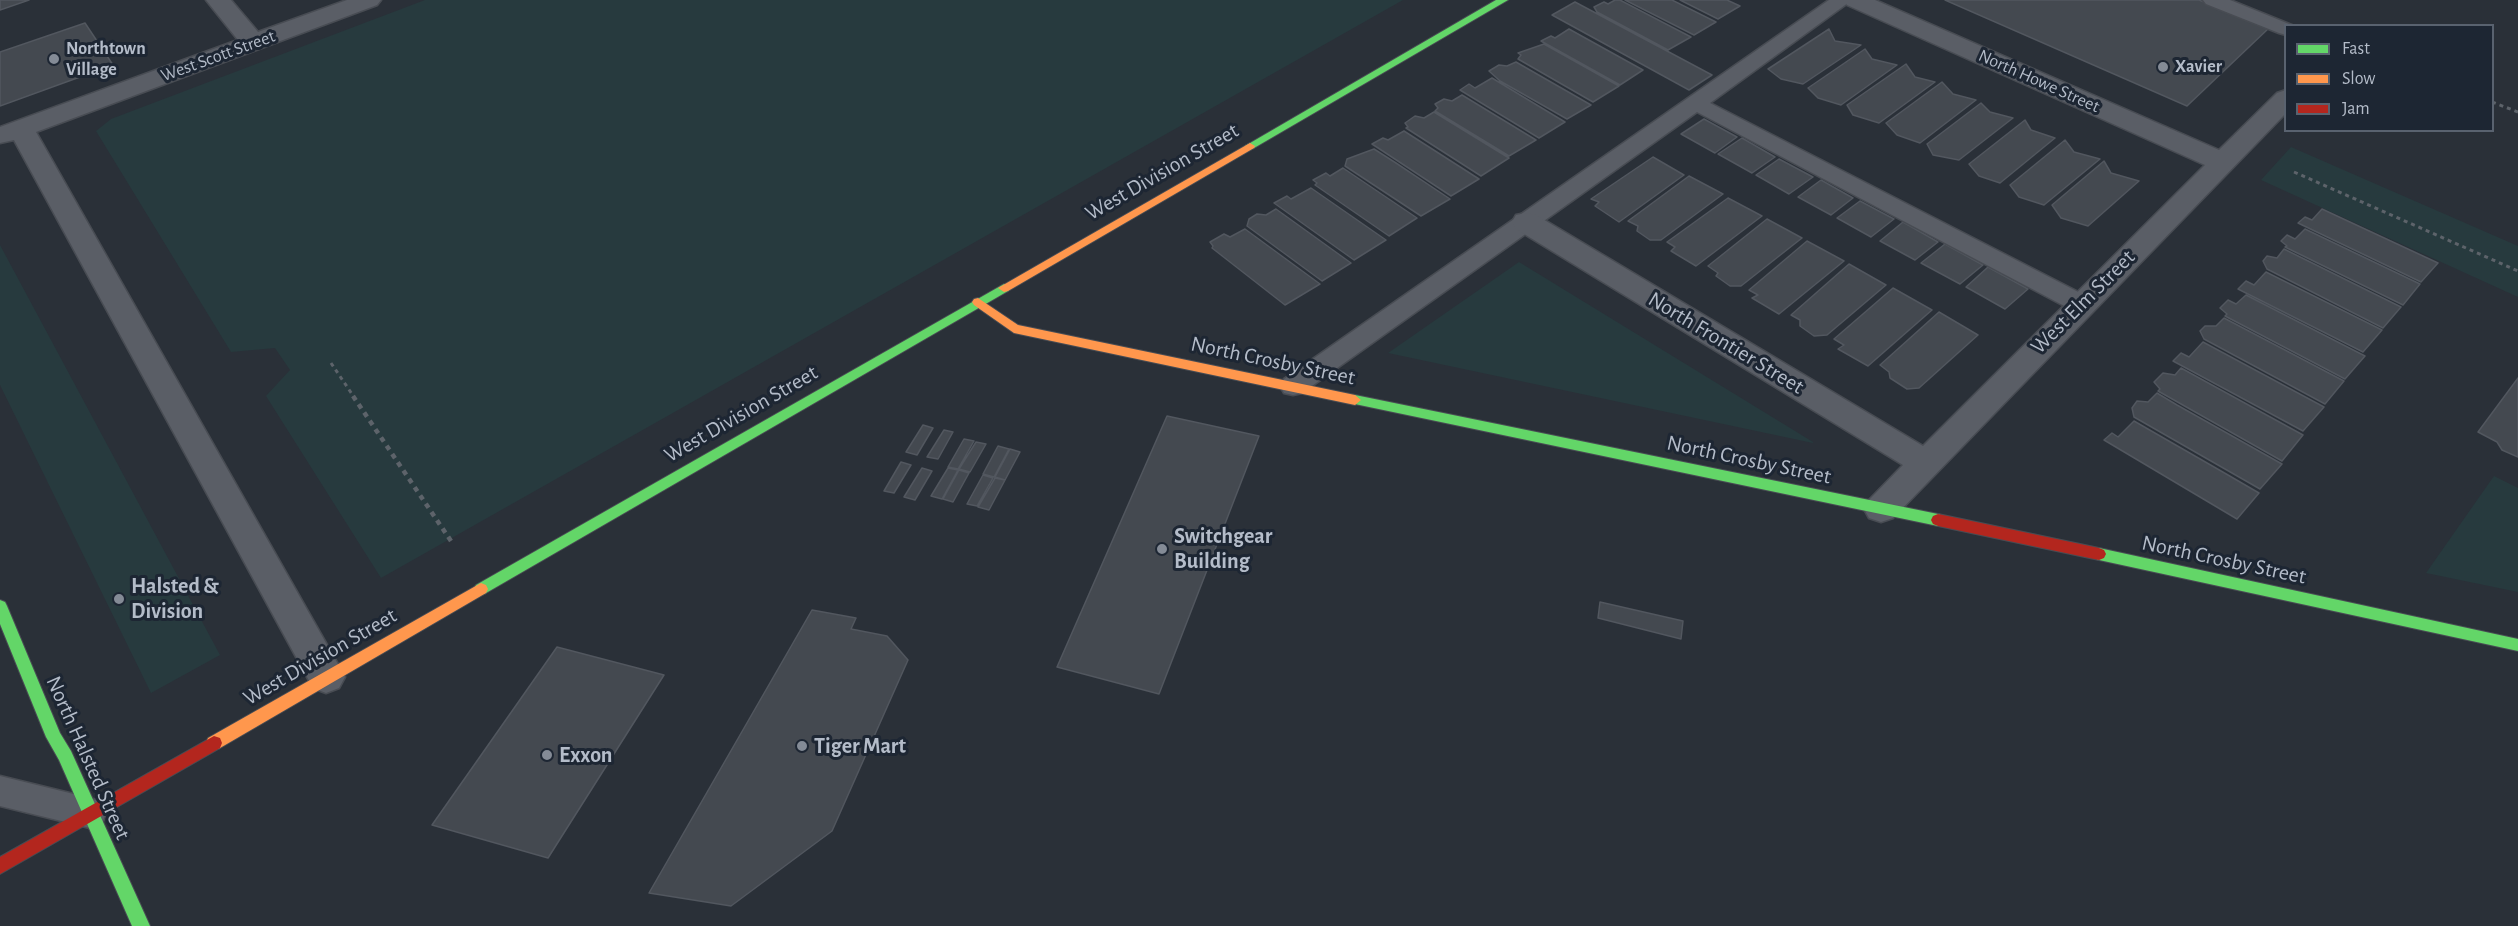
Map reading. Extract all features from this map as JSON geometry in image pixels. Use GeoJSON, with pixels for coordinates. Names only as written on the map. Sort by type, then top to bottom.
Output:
{"type":"FeatureCollection","features":[{"type":"Feature","properties":{"kind":"main road","name":"West Division Street"},"geometry":{"type":"LineString","coordinates":[[0,866],[1503,0]]}},
{"type":"Feature","properties":{"kind":"main road","name":"North Crosby Street"},"geometry":{"type":"LineString","coordinates":[[978,302],[1014,329],[1881,509],[2518,645]]}},
{"type":"Feature","properties":{"kind":"main road","name":"North Halsted Street"},"geometry":{"type":"LineString","coordinates":[[0,606],[54,737],[141,926]]}},
{"type":"Feature","properties":{"kind":"street"},"geometry":{"type":"LineString","coordinates":[[219,0],[254,42]]}},
{"type":"Feature","properties":{"kind":"street","name":"West Scott Street"},"geometry":{"type":"LineString","coordinates":[[10,132],[369,0]]}},
{"type":"Feature","properties":{"kind":"street","name":"North Howe Street"},"geometry":{"type":"LineString","coordinates":[[1855,0],[2222,162]]}},
{"type":"Feature","properties":{"kind":"street","name":"West Elm Street"},"geometry":{"type":"LineString","coordinates":[[1881,509],[2284,100]]}},
{"type":"Feature","properties":{"kind":"street"},"geometry":{"type":"LineString","coordinates":[[10,132],[183,424],[326,677]]}},
{"type":"Feature","properties":{"kind":"street","name":"North Frontier Street"},"geometry":{"type":"LineString","coordinates":[[1526,222],[1875,434],[1927,463]]}},
{"type":"Feature","properties":{"kind":"lane"},"geometry":{"type":"LineString","coordinates":[[1293,386],[1842,0]]}},
{"type":"Feature","properties":{"kind":"lane"},"geometry":{"type":"LineString","coordinates":[[2213,0],[2284,28]]}},
{"type":"Feature","properties":{"kind":"lane"},"geometry":{"type":"LineString","coordinates":[[1695,103],[2081,304]]}},
{"type":"Feature","properties":{"kind":"lane"},"geometry":{"type":"LineString","coordinates":[[0,791],[90,813]]}},
{"type":"Feature","properties":{"kind":"path"},"geometry":{"type":"LineString","coordinates":[[2494,102],[2518,112]]}},
{"type":"Feature","properties":{"kind":"path"},"geometry":{"type":"LineString","coordinates":[[2294,172],[2518,271]]}},
{"type":"Feature","properties":{"kind":"path"},"geometry":{"type":"LineString","coordinates":[[331,363],[451,541]]}},
{"type":"Feature","properties":{"kind":"green space"},"geometry":{"type":"Polygon","coordinates":[[[425,0],[1403,0],[381,578],[266,396],[290,370],[275,348],[231,352],[96,131],[111,119],[425,0]]]}},
{"type":"Feature","properties":{"kind":"green space"},"geometry":{"type":"Polygon","coordinates":[[[2291,147],[2518,246],[2518,297],[2261,180],[2291,147]]]}},
{"type":"Feature","properties":{"kind":"green space"},"geometry":{"type":"Polygon","coordinates":[[[0,245],[220,655],[151,693],[0,385],[0,245]]]}},
{"type":"Feature","properties":{"kind":"green space"},"geometry":{"type":"Polygon","coordinates":[[[1519,262],[1813,442],[1813,443],[1388,353],[1519,262]]]}},
{"type":"Feature","properties":{"kind":"green space"},"geometry":{"type":"Polygon","coordinates":[[[2494,476],[2518,488],[2518,592],[2426,573],[2494,476]]]}},
{"type":"Feature","properties":{"kind":"building","name":"Northtown Village"},"geometry":{"type":"Polygon","coordinates":[[[0,0],[29,0],[0,10],[0,0]]]}},
{"type":"Feature","properties":{"kind":"building"},"geometry":{"type":"Polygon","coordinates":[[[1620,0],[1691,37],[1668,50],[1597,12],[1594,7],[1620,0]]]}},
{"type":"Feature","properties":{"kind":"building"},"geometry":{"type":"Polygon","coordinates":[[[1625,0],[1672,0],[1716,22],[1694,35],[1625,0]]]}},
{"type":"Feature","properties":{"kind":"building"},"geometry":{"type":"Polygon","coordinates":[[[1680,0],[1727,0],[1740,6],[1718,19],[1680,0]]]}},
{"type":"Feature","properties":{"kind":"building","name":"Xavier"},"geometry":{"type":"Polygon","coordinates":[[[1945,0],[2199,0],[2269,28],[2187,106],[1945,0]]]}},
{"type":"Feature","properties":{"kind":"building"},"geometry":{"type":"Polygon","coordinates":[[[1575,2],[1712,75],[1689,90],[1552,15],[1575,2]]]}},
{"type":"Feature","properties":{"kind":"building","name":"Northtown Village"},"geometry":{"type":"Polygon","coordinates":[[[85,23],[113,65],[0,106],[0,52],[85,23]]]}},
{"type":"Feature","properties":{"kind":"building"},"geometry":{"type":"Polygon","coordinates":[[[1569,29],[1643,70],[1620,85],[1541,41],[1551,36],[1555,38],[1569,29]]]}},
{"type":"Feature","properties":{"kind":"building"},"geometry":{"type":"Polygon","coordinates":[[[1829,29],[1835,41],[1861,45],[1803,84],[1781,79],[1768,69],[1829,29]]]}},
{"type":"Feature","properties":{"kind":"building"},"geometry":{"type":"Polygon","coordinates":[[[1544,44],[1619,86],[1593,102],[1518,59],[1521,55],[1518,53],[1544,44]]]}},
{"type":"Feature","properties":{"kind":"building"},"geometry":{"type":"Polygon","coordinates":[[[1865,49],[1872,59],[1897,65],[1841,105],[1818,98],[1808,88],[1865,49]]]}},
{"type":"Feature","properties":{"kind":"building"},"geometry":{"type":"Polygon","coordinates":[[[1516,62],[1591,105],[1567,119],[1500,81],[1489,71],[1499,65],[1507,66],[1516,62]]]}},
{"type":"Feature","properties":{"kind":"building"},"geometry":{"type":"Polygon","coordinates":[[[1906,64],[1915,77],[1935,82],[1879,123],[1853,115],[1847,105],[1906,64]]]}},
{"type":"Feature","properties":{"kind":"building"},"geometry":{"type":"Polygon","coordinates":[[[1492,78],[1565,122],[1539,138],[1460,90],[1469,84],[1475,88],[1492,78]]]}},
{"type":"Feature","properties":{"kind":"building"},"geometry":{"type":"Polygon","coordinates":[[[1942,82],[1953,94],[1976,100],[1920,143],[1897,135],[1886,123],[1942,82]]]}},
{"type":"Feature","properties":{"kind":"building"},"geometry":{"type":"Polygon","coordinates":[[[1462,95],[1536,140],[1509,156],[1435,111],[1438,108],[1435,104],[1444,99],[1452,101],[1462,95]]]}},
{"type":"Feature","properties":{"kind":"building"},"geometry":{"type":"Polygon","coordinates":[[[1981,103],[1990,112],[2013,118],[1959,160],[1933,155],[1927,144],[1981,103]]]}},
{"type":"Feature","properties":{"kind":"building"},"geometry":{"type":"Polygon","coordinates":[[[1434,112],[1509,158],[1481,176],[1406,128],[1408,127],[1405,123],[1415,116],[1424,118],[1434,112]]]}},
{"type":"Feature","properties":{"kind":"building"},"geometry":{"type":"Polygon","coordinates":[[[1704,119],[1737,137],[1715,153],[1681,134],[1704,119]]]}},
{"type":"Feature","properties":{"kind":"building"},"geometry":{"type":"Polygon","coordinates":[[[2025,120],[2031,130],[2055,138],[2000,183],[1979,176],[1969,164],[2025,120]]]}},
{"type":"Feature","properties":{"kind":"building"},"geometry":{"type":"Polygon","coordinates":[[[1404,131],[1479,179],[1451,196],[1372,144],[1383,138],[1388,140],[1404,131]]]}},
{"type":"Feature","properties":{"kind":"building"},"geometry":{"type":"Polygon","coordinates":[[[1742,138],[1775,157],[1752,173],[1718,154],[1742,138]]]}},
{"type":"Feature","properties":{"kind":"building"},"geometry":{"type":"Polygon","coordinates":[[[2065,140],[2074,152],[2100,159],[2044,205],[2019,197],[2010,185],[2065,140]]]}},
{"type":"Feature","properties":{"kind":"building"},"geometry":{"type":"Polygon","coordinates":[[[1374,149],[1450,199],[1421,216],[1345,166],[1347,159],[1374,149]]]}},
{"type":"Feature","properties":{"kind":"building"},"geometry":{"type":"Polygon","coordinates":[[[1653,157],[1684,175],[1619,222],[1595,206],[1599,202],[1591,199],[1653,157]]]}},
{"type":"Feature","properties":{"kind":"building"},"geometry":{"type":"Polygon","coordinates":[[[1779,159],[1813,177],[1789,194],[1756,175],[1779,159]]]}},
{"type":"Feature","properties":{"kind":"building"},"geometry":{"type":"Polygon","coordinates":[[[2104,161],[2111,173],[2139,181],[2088,226],[2061,218],[2052,205],[2104,161]]]}},
{"type":"Feature","properties":{"kind":"building"},"geometry":{"type":"Polygon","coordinates":[[[1343,168],[1417,218],[1389,236],[1315,185],[1317,183],[1313,180],[1326,173],[1330,176],[1343,168]]]}},
{"type":"Feature","properties":{"kind":"building"},"geometry":{"type":"Polygon","coordinates":[[[1689,176],[1723,194],[1661,240],[1650,240],[1637,231],[1638,226],[1628,221],[1689,176]]]}},
{"type":"Feature","properties":{"kind":"building"},"geometry":{"type":"Polygon","coordinates":[[[1821,180],[1853,198],[1831,215],[1798,197],[1821,180]]]}},
{"type":"Feature","properties":{"kind":"building"},"geometry":{"type":"Polygon","coordinates":[[[1311,188],[1386,240],[1354,260],[1274,203],[1287,196],[1291,199],[1311,188]]]}},
{"type":"Feature","properties":{"kind":"building"},"geometry":{"type":"Polygon","coordinates":[[[1728,198],[1762,216],[1696,266],[1671,251],[1675,247],[1667,242],[1728,198]]]}},
{"type":"Feature","properties":{"kind":"building"},"geometry":{"type":"Polygon","coordinates":[[[1860,201],[1894,219],[1871,237],[1837,218],[1860,201]]]}},
{"type":"Feature","properties":{"kind":"building"},"geometry":{"type":"Polygon","coordinates":[[[1276,209],[1351,263],[1322,281],[1247,226],[1249,219],[1257,214],[1266,215],[1276,209]]]}},
{"type":"Feature","properties":{"kind":"building"},"geometry":{"type":"Polygon","coordinates":[[[2322,209],[2438,263],[2421,282],[2298,223],[2305,217],[2312,220],[2322,209]]]}},
{"type":"Feature","properties":{"kind":"building"},"geometry":{"type":"Polygon","coordinates":[[[1767,219],[1802,238],[1741,286],[1730,286],[1716,276],[1718,273],[1708,266],[1767,219]]]}},
{"type":"Feature","properties":{"kind":"building"},"geometry":{"type":"Polygon","coordinates":[[[1903,222],[1938,242],[1915,260],[1880,241],[1903,222]]]}},
{"type":"Feature","properties":{"kind":"building"},"geometry":{"type":"Polygon","coordinates":[[[1245,229],[1320,284],[1285,305],[1212,248],[1210,242],[1224,234],[1230,237],[1245,229]]]}},
{"type":"Feature","properties":{"kind":"building"},"geometry":{"type":"Polygon","coordinates":[[[2305,229],[2420,284],[2403,305],[2285,247],[2287,246],[2281,241],[2287,235],[2295,239],[2305,229]]]}},
{"type":"Feature","properties":{"kind":"building"},"geometry":{"type":"Polygon","coordinates":[[[1807,241],[1844,261],[1779,314],[1752,298],[1758,295],[1749,290],[1807,241]]]}},
{"type":"Feature","properties":{"kind":"building"},"geometry":{"type":"Polygon","coordinates":[[[1945,244],[1983,265],[1960,284],[1921,263],[1945,244]]]}},
{"type":"Feature","properties":{"kind":"building"},"geometry":{"type":"Polygon","coordinates":[[[2284,249],[2401,307],[2383,328],[2267,269],[2263,261],[2267,256],[2277,258],[2284,249]]]}},
{"type":"Feature","properties":{"kind":"building"},"geometry":{"type":"Polygon","coordinates":[[[1849,264],[1886,285],[1827,335],[1814,336],[1800,326],[1800,320],[1791,315],[1849,264]]]}},
{"type":"Feature","properties":{"kind":"building"},"geometry":{"type":"Polygon","coordinates":[[[1988,267],[2028,289],[2005,309],[1966,287],[1988,267]]]}},
{"type":"Feature","properties":{"kind":"building"},"geometry":{"type":"Polygon","coordinates":[[[2266,272],[2382,330],[2363,352],[2238,289],[2246,281],[2254,285],[2266,272]]]}},
{"type":"Feature","properties":{"kind":"building"},"geometry":{"type":"Polygon","coordinates":[[[1893,288],[1932,310],[1868,366],[1838,349],[1844,345],[1834,339],[1893,288]]]}},
{"type":"Feature","properties":{"kind":"building"},"geometry":{"type":"Polygon","coordinates":[[[2246,295],[2365,356],[2345,379],[2225,316],[2227,314],[2220,308],[2228,300],[2236,304],[2246,295]]]}},
{"type":"Feature","properties":{"kind":"building"},"geometry":{"type":"Polygon","coordinates":[[[1939,312],[1978,335],[1919,388],[1907,389],[1890,378],[1889,372],[1880,365],[1939,312]]]}},
{"type":"Feature","properties":{"kind":"building"},"geometry":{"type":"Polygon","coordinates":[[[2224,318],[2344,381],[2325,404],[2204,339],[2200,331],[2205,326],[2216,326],[2224,318]]]}},
{"type":"Feature","properties":{"kind":"building"},"geometry":{"type":"Polygon","coordinates":[[[2203,342],[2324,407],[2303,431],[2173,361],[2181,353],[2189,357],[2203,342]]]}},
{"type":"Feature","properties":{"kind":"building"},"geometry":{"type":"Polygon","coordinates":[[[2181,368],[2303,435],[2282,461],[2158,391],[2160,389],[2154,382],[2163,373],[2175,375],[2181,368]]]}},
{"type":"Feature","properties":{"kind":"building"},"geometry":{"type":"Polygon","coordinates":[[[2518,378],[2518,457],[2502,450],[2497,442],[2478,432],[2518,378]]]}},
{"type":"Feature","properties":{"kind":"building"},"geometry":{"type":"Polygon","coordinates":[[[2157,393],[2282,464],[2260,489],[2134,417],[2132,408],[2137,401],[2148,402],[2157,393]]]}},
{"type":"Feature","properties":{"kind":"building","name":"Switchgear Building"},"geometry":{"type":"Polygon","coordinates":[[[1167,416],[1259,436],[1159,694],[1057,667],[1167,416]]]}},
{"type":"Feature","properties":{"kind":"building"},"geometry":{"type":"Polygon","coordinates":[[[2134,421],[2259,493],[2237,519],[2104,440],[2112,433],[2118,437],[2134,421]]]}},
{"type":"Feature","properties":{"kind":"building"},"geometry":{"type":"Polygon","coordinates":[[[923,425],[933,428],[917,455],[906,452],[923,425]]]}},
{"type":"Feature","properties":{"kind":"building"},"geometry":{"type":"Polygon","coordinates":[[[944,430],[953,432],[938,459],[927,457],[944,430]]]}},
{"type":"Feature","properties":{"kind":"building"},"geometry":{"type":"Polygon","coordinates":[[[964,439],[974,441],[958,469],[948,467],[964,439]]]}},
{"type":"Feature","properties":{"kind":"building"},"geometry":{"type":"Polygon","coordinates":[[[976,442],[986,444],[970,472],[959,469],[976,442]]]}},
{"type":"Feature","properties":{"kind":"building"},"geometry":{"type":"Polygon","coordinates":[[[998,446],[1009,449],[994,477],[983,474],[998,446]]]}},
{"type":"Feature","properties":{"kind":"building"},"geometry":{"type":"Polygon","coordinates":[[[1010,449],[1020,452],[1005,480],[995,477],[1010,449]]]}},
{"type":"Feature","properties":{"kind":"building"},"geometry":{"type":"Polygon","coordinates":[[[901,462],[911,465],[894,493],[884,491],[901,462]]]}},
{"type":"Feature","properties":{"kind":"building"},"geometry":{"type":"Polygon","coordinates":[[[922,468],[932,471],[915,500],[904,497],[922,468]]]}},
{"type":"Feature","properties":{"kind":"building"},"geometry":{"type":"Polygon","coordinates":[[[948,468],[958,470],[942,499],[931,496],[948,468]]]}},
{"type":"Feature","properties":{"kind":"building"},"geometry":{"type":"Polygon","coordinates":[[[959,470],[969,473],[953,502],[943,499],[959,470]]]}},
{"type":"Feature","properties":{"kind":"building"},"geometry":{"type":"Polygon","coordinates":[[[983,475],[993,478],[977,506],[967,504],[983,475]]]}},
{"type":"Feature","properties":{"kind":"building"},"geometry":{"type":"Polygon","coordinates":[[[995,478],[1005,480],[989,510],[978,507],[995,478]]]}},
{"type":"Feature","properties":{"kind":"building"},"geometry":{"type":"Polygon","coordinates":[[[1600,602],[1683,621],[1681,639],[1598,618],[1600,602]]]}},
{"type":"Feature","properties":{"kind":"building","name":"Tiger Mart"},"geometry":{"type":"Polygon","coordinates":[[[812,610],[856,618],[851,629],[887,636],[908,660],[832,831],[731,906],[649,893],[812,610]]]}},
{"type":"Feature","properties":{"kind":"building","name":"Exxon"},"geometry":{"type":"Polygon","coordinates":[[[557,647],[664,675],[548,858],[432,825],[557,647]]]}},
{"type":"Feature","properties":{"kind":"traffic: fast"},"geometry":{"type":"LineString","coordinates":[[1250,146],[1503,0]]}},
{"type":"Feature","properties":{"kind":"traffic: fast"},"geometry":{"type":"LineString","coordinates":[[481,589],[1004,288]]}},
{"type":"Feature","properties":{"kind":"traffic: fast"},"geometry":{"type":"LineString","coordinates":[[1355,400],[1938,520]]}},
{"type":"Feature","properties":{"kind":"traffic: fast"},"geometry":{"type":"LineString","coordinates":[[2099,554],[2518,645]]}},
{"type":"Feature","properties":{"kind":"traffic: fast"},"geometry":{"type":"LineString","coordinates":[[0,606],[54,737],[65,756],[141,926]]}},
{"type":"Feature","properties":{"kind":"traffic: slow"},"geometry":{"type":"LineString","coordinates":[[1004,288],[1250,146]]}},
{"type":"Feature","properties":{"kind":"traffic: slow"},"geometry":{"type":"LineString","coordinates":[[978,302],[1014,329],[1355,400]]}},
{"type":"Feature","properties":{"kind":"traffic: slow"},"geometry":{"type":"LineString","coordinates":[[214,743],[481,589]]}},
{"type":"Feature","properties":{"kind":"traffic: jam"},"geometry":{"type":"LineString","coordinates":[[1938,520],[2099,554]]}},
{"type":"Feature","properties":{"kind":"traffic: jam"},"geometry":{"type":"LineString","coordinates":[[0,866],[214,743]]}},
{"type":"Feature","properties":{"kind":"place","name":"Northtown Village"},"geometry":{"type":"Point","coordinates":[54,59]}},
{"type":"Feature","properties":{"kind":"place","name":"Xavier"},"geometry":{"type":"Point","coordinates":[2163,67]}},
{"type":"Feature","properties":{"kind":"place","name":"Switchgear Building"},"geometry":{"type":"Point","coordinates":[1162,549]}},
{"type":"Feature","properties":{"kind":"place","name":"Halsted & Division"},"geometry":{"type":"Point","coordinates":[119,599]}},
{"type":"Feature","properties":{"kind":"place","name":"Tiger Mart"},"geometry":{"type":"Point","coordinates":[802,746]}},
{"type":"Feature","properties":{"kind":"place","name":"Exxon"},"geometry":{"type":"Point","coordinates":[547,755]}}]}
